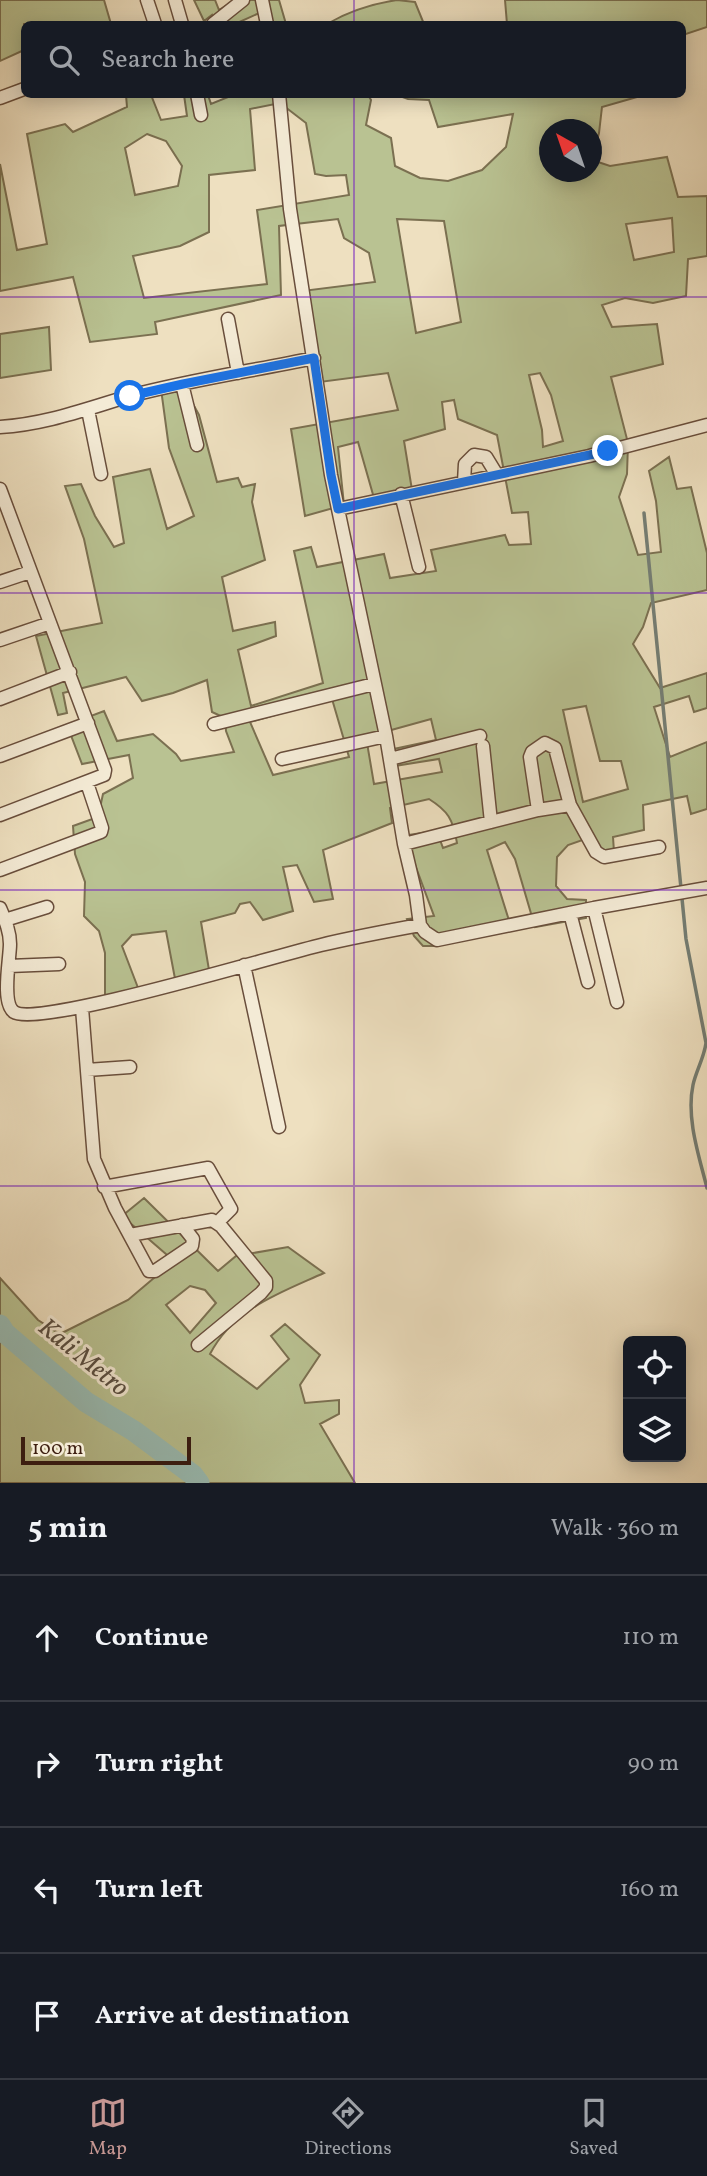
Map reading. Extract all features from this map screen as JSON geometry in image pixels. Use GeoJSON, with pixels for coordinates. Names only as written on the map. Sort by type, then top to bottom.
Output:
{"type":"FeatureCollection","features":[{"type":"Feature","properties":{"kind":"street"},"geometry":{"type":"LineString","coordinates":[[147,0],[154,21]]}},
{"type":"Feature","properties":{"kind":"street"},"geometry":{"type":"LineString","coordinates":[[175,0],[181,21]]}},
{"type":"Feature","properties":{"kind":"street"},"geometry":{"type":"LineString","coordinates":[[218,21],[243,0]]}},
{"type":"Feature","properties":{"kind":"street"},"geometry":{"type":"LineString","coordinates":[[262,0],[266,21]]}},
{"type":"Feature","properties":{"kind":"street"},"geometry":{"type":"LineString","coordinates":[[0,98],[21,90]]}},
{"type":"Feature","properties":{"kind":"street"},"geometry":{"type":"LineString","coordinates":[[198,98],[201,116]]}},
{"type":"Feature","properties":{"kind":"street"},"geometry":{"type":"LineString","coordinates":[[279,98],[290,209],[331,475],[386,736],[421,925],[425,932],[438,940],[707,888]]}},
{"type":"Feature","properties":{"kind":"street"},"geometry":{"type":"LineString","coordinates":[[228,319],[238,373]]}},
{"type":"Feature","properties":{"kind":"street"},"geometry":{"type":"LineString","coordinates":[[0,427],[54,420],[183,384],[314,358]]}},
{"type":"Feature","properties":{"kind":"street"},"geometry":{"type":"LineString","coordinates":[[183,384],[197,445]]}},
{"type":"Feature","properties":{"kind":"street"},"geometry":{"type":"LineString","coordinates":[[88,410],[101,474]]}},
{"type":"Feature","properties":{"kind":"street"},"geometry":{"type":"LineString","coordinates":[[338,509],[608,451],[707,425]]}},
{"type":"Feature","properties":{"kind":"street"},"geometry":{"type":"LineString","coordinates":[[464,482],[465,464],[474,455],[486,457],[497,475]]}},
{"type":"Feature","properties":{"kind":"street"},"geometry":{"type":"LineString","coordinates":[[0,489],[5,523],[30,572],[106,770],[104,775],[87,783],[0,815]]}},
{"type":"Feature","properties":{"kind":"street"},"geometry":{"type":"LineString","coordinates":[[401,494],[419,567]]}},
{"type":"Feature","properties":{"kind":"street"},"geometry":{"type":"LineString","coordinates":[[0,582],[30,572]]}},
{"type":"Feature","properties":{"kind":"street"},"geometry":{"type":"LineString","coordinates":[[0,640],[50,623]]}},
{"type":"Feature","properties":{"kind":"street"},"geometry":{"type":"LineString","coordinates":[[0,699],[70,672]]}},
{"type":"Feature","properties":{"kind":"street"},"geometry":{"type":"LineString","coordinates":[[214,724],[374,684]]}},
{"type":"Feature","properties":{"kind":"street"},"geometry":{"type":"LineString","coordinates":[[0,756],[88,723]]}},
{"type":"Feature","properties":{"kind":"street"},"geometry":{"type":"LineString","coordinates":[[282,759],[386,736]]}},
{"type":"Feature","properties":{"kind":"street"},"geometry":{"type":"LineString","coordinates":[[390,759],[482,741],[491,822]]}},
{"type":"Feature","properties":{"kind":"street"},"geometry":{"type":"LineString","coordinates":[[538,810],[530,757],[531,752],[545,743],[555,748],[570,805],[596,852],[604,857],[659,847]]}},
{"type":"Feature","properties":{"kind":"street"},"geometry":{"type":"LineString","coordinates":[[0,870],[101,832],[87,783]]}},
{"type":"Feature","properties":{"kind":"street"},"geometry":{"type":"LineString","coordinates":[[404,844],[538,810],[570,805]]}},
{"type":"Feature","properties":{"kind":"street"},"geometry":{"type":"LineString","coordinates":[[47,907],[3,914],[10,944],[6,995],[14,1012],[26,1014],[82,1008],[344,940],[421,925]]}},
{"type":"Feature","properties":{"kind":"street"},"geometry":{"type":"LineString","coordinates":[[594,908],[617,1002]]}},
{"type":"Feature","properties":{"kind":"street"},"geometry":{"type":"LineString","coordinates":[[570,913],[588,982]]}},
{"type":"Feature","properties":{"kind":"street"},"geometry":{"type":"LineString","coordinates":[[9,966],[58,964]]}},
{"type":"Feature","properties":{"kind":"street"},"geometry":{"type":"LineString","coordinates":[[244,965],[279,1126]]}},
{"type":"Feature","properties":{"kind":"street"},"geometry":{"type":"LineString","coordinates":[[82,1008],[94,1159],[104,1187],[149,1271],[155,1271],[192,1246],[193,1240],[183,1225]]}},
{"type":"Feature","properties":{"kind":"street"},"geometry":{"type":"LineString","coordinates":[[87,1070],[130,1068]]}},
{"type":"Feature","properties":{"kind":"street"},"geometry":{"type":"LineString","coordinates":[[104,1187],[208,1168],[230,1205],[229,1213],[218,1222]]}},
{"type":"Feature","properties":{"kind":"street"},"geometry":{"type":"LineString","coordinates":[[130,1236],[206,1220],[218,1222],[267,1284],[261,1293],[198,1345]]}},
{"type":"Feature","properties":{"kind":"green space"},"geometry":{"type":"Polygon","coordinates":[[[0,0],[104,0],[110,21],[21,21],[21,51],[0,61],[0,0]]]}},
{"type":"Feature","properties":{"kind":"green space"},"geometry":{"type":"Polygon","coordinates":[[[194,0],[215,0],[219,10],[235,0],[279,0],[285,21],[268,21],[266,10],[242,21],[214,21],[212,15],[204,21],[194,0]]]}},
{"type":"Feature","properties":{"kind":"green space"},"geometry":{"type":"Polygon","coordinates":[[[397,0],[415,2],[423,21],[333,21],[344,15],[397,0]]]}},
{"type":"Feature","properties":{"kind":"green space"},"geometry":{"type":"Polygon","coordinates":[[[505,0],[707,0],[707,27],[686,34],[686,21],[507,21],[505,0]]]}},
{"type":"Feature","properties":{"kind":"green space"},"geometry":{"type":"Polygon","coordinates":[[[126,98],[152,98],[161,120],[187,116],[184,98],[209,98],[211,104],[226,98],[370,98],[366,125],[391,138],[395,166],[420,178],[448,181],[482,170],[506,147],[513,114],[438,127],[429,100],[405,98],[634,98],[602,107],[601,119],[539,119],[539,182],[602,182],[602,163],[610,166],[667,157],[678,197],[707,196],[707,256],[688,259],[686,296],[653,303],[625,298],[602,305],[612,327],[657,324],[663,364],[611,377],[628,443],[627,474],[619,497],[638,555],[661,552],[656,501],[649,471],[669,457],[677,489],[691,487],[707,553],[707,590],[651,603],[643,627],[633,644],[660,688],[707,673],[707,708],[694,712],[689,696],[654,707],[670,757],[707,742],[707,809],[691,814],[687,796],[643,805],[644,830],[613,837],[614,852],[598,857],[591,837],[568,845],[557,857],[556,886],[567,899],[586,900],[586,918],[535,927],[515,859],[505,842],[487,850],[512,930],[436,946],[423,946],[414,936],[407,919],[434,916],[414,862],[408,835],[428,832],[439,837],[443,848],[457,843],[449,816],[429,799],[390,808],[392,823],[323,850],[333,899],[314,902],[297,865],[283,867],[293,911],[263,920],[250,902],[240,904],[235,913],[201,922],[210,976],[176,984],[166,931],[132,935],[122,946],[140,993],[105,1004],[105,953],[99,931],[84,916],[85,882],[75,854],[73,826],[98,817],[103,794],[133,778],[129,755],[82,764],[67,725],[104,711],[117,741],[153,734],[181,761],[234,752],[226,731],[225,718],[212,712],[207,680],[142,701],[126,677],[63,693],[67,713],[58,715],[36,636],[102,623],[84,539],[65,486],[81,484],[95,516],[114,547],[124,543],[113,477],[150,469],[167,529],[194,516],[169,448],[161,389],[182,384],[199,415],[217,482],[238,478],[242,487],[255,484],[252,502],[265,560],[222,577],[233,631],[275,622],[276,636],[238,650],[251,706],[323,683],[294,551],[311,547],[317,567],[384,554],[390,578],[436,571],[431,550],[505,535],[509,545],[531,544],[528,512],[512,513],[497,435],[458,419],[454,400],[442,402],[445,429],[404,441],[412,490],[374,498],[358,442],[338,447],[344,505],[305,516],[291,429],[398,410],[388,373],[320,382],[302,291],[375,282],[369,253],[344,238],[338,219],[279,226],[281,295],[155,322],[157,334],[90,342],[73,277],[0,291],[0,164],[17,250],[47,244],[27,134],[65,124],[73,132],[127,107],[126,98]],[[280,103],[250,109],[255,170],[209,175],[209,232],[180,246],[133,256],[144,298],[267,284],[257,210],[349,195],[346,175],[315,174],[306,123],[280,103]],[[147,134],[125,148],[135,195],[178,186],[182,166],[166,141],[147,134]],[[672,218],[626,224],[634,260],[674,252],[672,218]],[[397,219],[416,333],[461,322],[444,221],[397,219]],[[540,373],[529,375],[542,430],[543,447],[563,441],[551,395],[540,373]],[[332,699],[250,722],[273,775],[349,757],[332,699]],[[586,706],[563,710],[583,802],[628,789],[621,761],[600,761],[586,706]],[[431,719],[366,737],[374,784],[442,772],[439,759],[388,767],[384,751],[436,740],[431,719]]]}},
{"type":"Feature","properties":{"kind":"green space"},"geometry":{"type":"Polygon","coordinates":[[[49,327],[51,370],[0,378],[0,334],[49,327]]]}},
{"type":"Feature","properties":{"kind":"green space"},"geometry":{"type":"Polygon","coordinates":[[[144,1198],[218,1271],[236,1256],[288,1247],[324,1273],[275,1295],[245,1313],[220,1338],[210,1354],[257,1389],[289,1359],[271,1336],[285,1324],[320,1355],[300,1385],[305,1403],[339,1400],[339,1414],[320,1424],[355,1483],[0,1483],[0,1333],[5,1332],[0,1325],[0,1278],[38,1320],[60,1334],[128,1300],[174,1261],[122,1216],[144,1198]],[[190,1286],[166,1305],[190,1333],[216,1303],[205,1290],[190,1286]]]}},
{"type":"Feature","properties":{"kind":"waterway"},"geometry":{"type":"LineString","coordinates":[[644,513],[686,939],[706,1043],[693,1085],[691,1111],[694,1137],[707,1188]]}},
{"type":"Feature","properties":{"kind":"waterway","name":"Kali Metro"},"geometry":{"type":"LineString","coordinates":[[0,1325],[5,1333],[86,1402],[134,1431],[193,1475],[199,1483]]}},
{"type":"Feature","properties":{"kind":"route"},"geometry":{"type":"LineString","coordinates":[[130,396],[314,358],[338,509],[608,451]]}}]}
